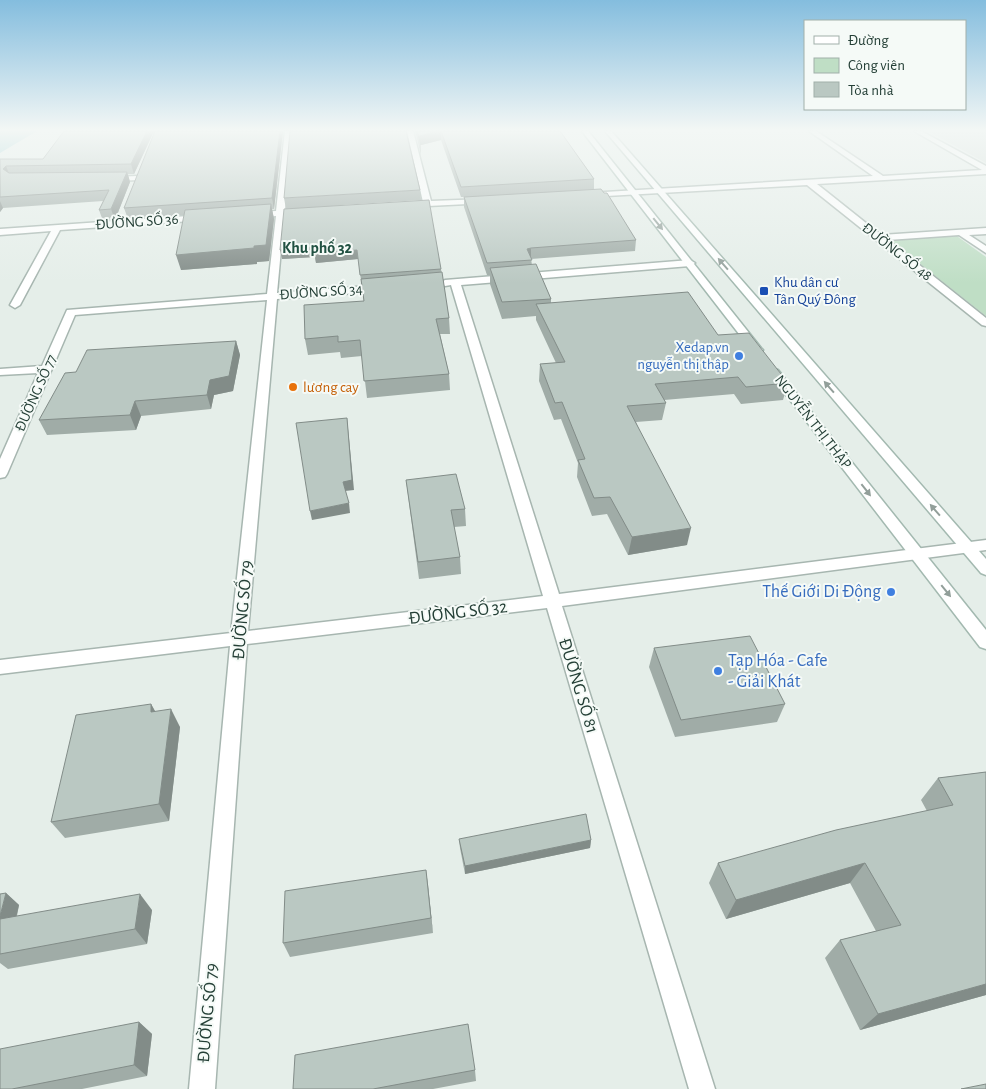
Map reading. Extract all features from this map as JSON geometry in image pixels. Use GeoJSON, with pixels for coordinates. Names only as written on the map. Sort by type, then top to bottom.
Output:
{"type":"FeatureCollection","features":[{"type":"Feature","properties":{"kind":"street"},"geometry":{"type":"LineString","coordinates":[[134,187],[136,182]]}},
{"type":"Feature","properties":{"kind":"street","name":"ĐƯỜNG SỐ 79"},"geometry":{"type":"LineString","coordinates":[[202,1089],[240,640],[283,182]]}},
{"type":"Feature","properties":{"kind":"street"},"geometry":{"type":"LineString","coordinates":[[423,182],[428,204]]}},
{"type":"Feature","properties":{"kind":"street","name":"NGUYỄN THỊ THẬP"},"geometry":{"type":"LineString","coordinates":[[624,182],[690,263],[986,642]]}},
{"type":"Feature","properties":{"kind":"street","name":"NGUYỄN THỊ THẬP"},"geometry":{"type":"LineString","coordinates":[[651,182],[986,568]]}},
{"type":"Feature","properties":{"kind":"street","name":"ĐƯỜNG SỐ 48"},"geometry":{"type":"LineString","coordinates":[[809,182],[986,323]]}},
{"type":"Feature","properties":{"kind":"street"},"geometry":{"type":"LineString","coordinates":[[582,195],[812,182]]}},
{"type":"Feature","properties":{"kind":"street"},"geometry":{"type":"LineString","coordinates":[[398,206],[496,200]]}},
{"type":"Feature","properties":{"kind":"street"},"geometry":{"type":"LineString","coordinates":[[240,216],[310,212]]}},
{"type":"Feature","properties":{"kind":"street"},"geometry":{"type":"LineString","coordinates":[[120,223],[124,214]]}},
{"type":"Feature","properties":{"kind":"street","name":"ĐƯỜNG SỐ 36"},"geometry":{"type":"LineString","coordinates":[[0,232],[210,218]]}},
{"type":"Feature","properties":{"kind":"street"},"geometry":{"type":"LineString","coordinates":[[15,305],[58,227]]}},
{"type":"Feature","properties":{"kind":"street"},"geometry":{"type":"LineString","coordinates":[[880,238],[986,231]]}},
{"type":"Feature","properties":{"kind":"street"},"geometry":{"type":"LineString","coordinates":[[961,233],[986,250]]}},
{"type":"Feature","properties":{"kind":"street"},"geometry":{"type":"LineString","coordinates":[[435,283],[690,263]]}},
{"type":"Feature","properties":{"kind":"street","name":"ĐƯỜNG SỐ 81"},"geometry":{"type":"LineString","coordinates":[[455,282],[702,1089]]}},
{"type":"Feature","properties":{"kind":"street","name":"ĐƯỜNG SỐ 34"},"geometry":{"type":"LineString","coordinates":[[71,312],[396,286]]}},
{"type":"Feature","properties":{"kind":"street","name":"ĐƯỜNG SỐ 77"},"geometry":{"type":"LineString","coordinates":[[0,474],[71,312]]}},
{"type":"Feature","properties":{"kind":"street"},"geometry":{"type":"LineString","coordinates":[[0,372],[46,369]]}},
{"type":"Feature","properties":{"kind":"street","name":"ĐƯỜNG SỐ 32"},"geometry":{"type":"LineString","coordinates":[[0,667],[240,640],[986,545]]}},
{"type":"Feature","properties":{"kind":"green space"},"geometry":{"type":"Polygon","coordinates":[[[954,234],[986,257],[986,316],[890,240],[954,234]]]}},
{"type":"Feature","properties":{"kind":"building"},"geometry":{"type":"Polygon","coordinates":[[[0,182],[123,182],[111,209],[99,210],[109,190],[0,197],[0,182]]]}},
{"type":"Feature","properties":{"kind":"building"},"geometry":{"type":"Polygon","coordinates":[[[135,182],[274,182],[272,198],[124,208],[135,182]]]}},
{"type":"Feature","properties":{"kind":"building"},"geometry":{"type":"Polygon","coordinates":[[[285,182],[418,182],[420,190],[284,198],[285,182]]]}},
{"type":"Feature","properties":{"kind":"building"},"geometry":{"type":"Polygon","coordinates":[[[459,182],[547,182],[461,187],[459,182]]]}},
{"type":"Feature","properties":{"kind":"building"},"geometry":{"type":"Polygon","coordinates":[[[601,189],[604,193],[607,193],[636,240],[531,248],[527,249],[532,260],[487,263],[464,197],[601,189]]]}},
{"type":"Feature","properties":{"kind":"building"},"geometry":{"type":"Polygon","coordinates":[[[429,200],[441,269],[360,275],[357,250],[314,253],[314,247],[280,250],[284,209],[429,200]]]}},
{"type":"Feature","properties":{"kind":"building"},"geometry":{"type":"Polygon","coordinates":[[[271,204],[266,245],[254,246],[254,248],[176,255],[185,210],[271,204]]]}},
{"type":"Feature","properties":{"kind":"building"},"geometry":{"type":"Polygon","coordinates":[[[536,264],[551,299],[502,302],[490,268],[536,264]]]}},
{"type":"Feature","properties":{"kind":"building"},"geometry":{"type":"Polygon","coordinates":[[[442,272],[449,318],[436,319],[449,374],[364,381],[360,340],[338,342],[338,336],[305,339],[304,305],[364,301],[361,279],[442,272]]]}},
{"type":"Feature","properties":{"kind":"building"},"geometry":{"type":"Polygon","coordinates":[[[688,292],[718,335],[749,333],[788,383],[746,387],[738,377],[655,384],[666,403],[627,406],[691,528],[632,537],[610,497],[594,498],[578,460],[585,459],[562,402],[555,403],[540,364],[565,362],[536,304],[688,292]]]}},
{"type":"Feature","properties":{"kind":"building"},"geometry":{"type":"Polygon","coordinates":[[[236,341],[229,376],[210,380],[207,395],[135,401],[130,415],[39,420],[65,373],[76,372],[87,350],[236,341]]]}},
{"type":"Feature","properties":{"kind":"building"},"geometry":{"type":"Polygon","coordinates":[[[347,418],[352,480],[343,482],[349,503],[310,511],[296,423],[347,418]]]}},
{"type":"Feature","properties":{"kind":"building"},"geometry":{"type":"Polygon","coordinates":[[[456,474],[465,509],[451,510],[460,557],[418,562],[406,480],[456,474]]]}},
{"type":"Feature","properties":{"kind":"building"},"geometry":{"type":"Polygon","coordinates":[[[750,636],[785,704],[681,720],[654,648],[750,636]]]}},
{"type":"Feature","properties":{"kind":"building"},"geometry":{"type":"Polygon","coordinates":[[[151,704],[151,712],[171,709],[159,804],[51,822],[76,715],[151,704]]]}},
{"type":"Feature","properties":{"kind":"building"},"geometry":{"type":"Polygon","coordinates":[[[986,772],[986,984],[878,1014],[840,940],[901,925],[865,863],[736,900],[718,863],[836,830],[953,805],[938,778],[986,772]]]}},
{"type":"Feature","properties":{"kind":"building"},"geometry":{"type":"Polygon","coordinates":[[[586,814],[591,840],[465,866],[459,839],[586,814]]]}},
{"type":"Feature","properties":{"kind":"building"},"geometry":{"type":"Polygon","coordinates":[[[426,870],[431,918],[283,943],[285,891],[426,870]]]}},
{"type":"Feature","properties":{"kind":"building"},"geometry":{"type":"Polygon","coordinates":[[[6,893],[0,916],[0,894],[6,893]]]}},
{"type":"Feature","properties":{"kind":"building"},"geometry":{"type":"Polygon","coordinates":[[[140,894],[135,929],[0,954],[0,919],[140,894]]]}},
{"type":"Feature","properties":{"kind":"building"},"geometry":{"type":"Polygon","coordinates":[[[139,1022],[134,1065],[12,1089],[0,1089],[0,1049],[139,1022]]]}},
{"type":"Feature","properties":{"kind":"building"},"geometry":{"type":"Polygon","coordinates":[[[468,1024],[475,1070],[373,1089],[293,1089],[295,1055],[468,1024]]]}},
{"type":"Feature","properties":{"kind":"building"},"geometry":{"type":"Polygon","coordinates":[[[986,1084],[986,1089],[961,1089],[986,1084]]]}},
{"type":"Feature","properties":{"kind":"place","name":"Khu dân cư Tân Quý Đông"},"geometry":{"type":"Point","coordinates":[764,291]}},
{"type":"Feature","properties":{"kind":"place","name":"Xedap.vn nguyễn thị thập"},"geometry":{"type":"Point","coordinates":[739,356]}},
{"type":"Feature","properties":{"kind":"place","name":"lương cay"},"geometry":{"type":"Point","coordinates":[293,387]}},
{"type":"Feature","properties":{"kind":"place","name":"Thế Giới Di Động"},"geometry":{"type":"Point","coordinates":[891,592]}},
{"type":"Feature","properties":{"kind":"place","name":"Tạp Hóa - Cafe - Giải Khát"},"geometry":{"type":"Point","coordinates":[718,671]}},
{"type":"Feature","properties":{"kind":"district","name":"Khu phố 32"},"geometry":{"type":"Point","coordinates":[317,248]}}]}
